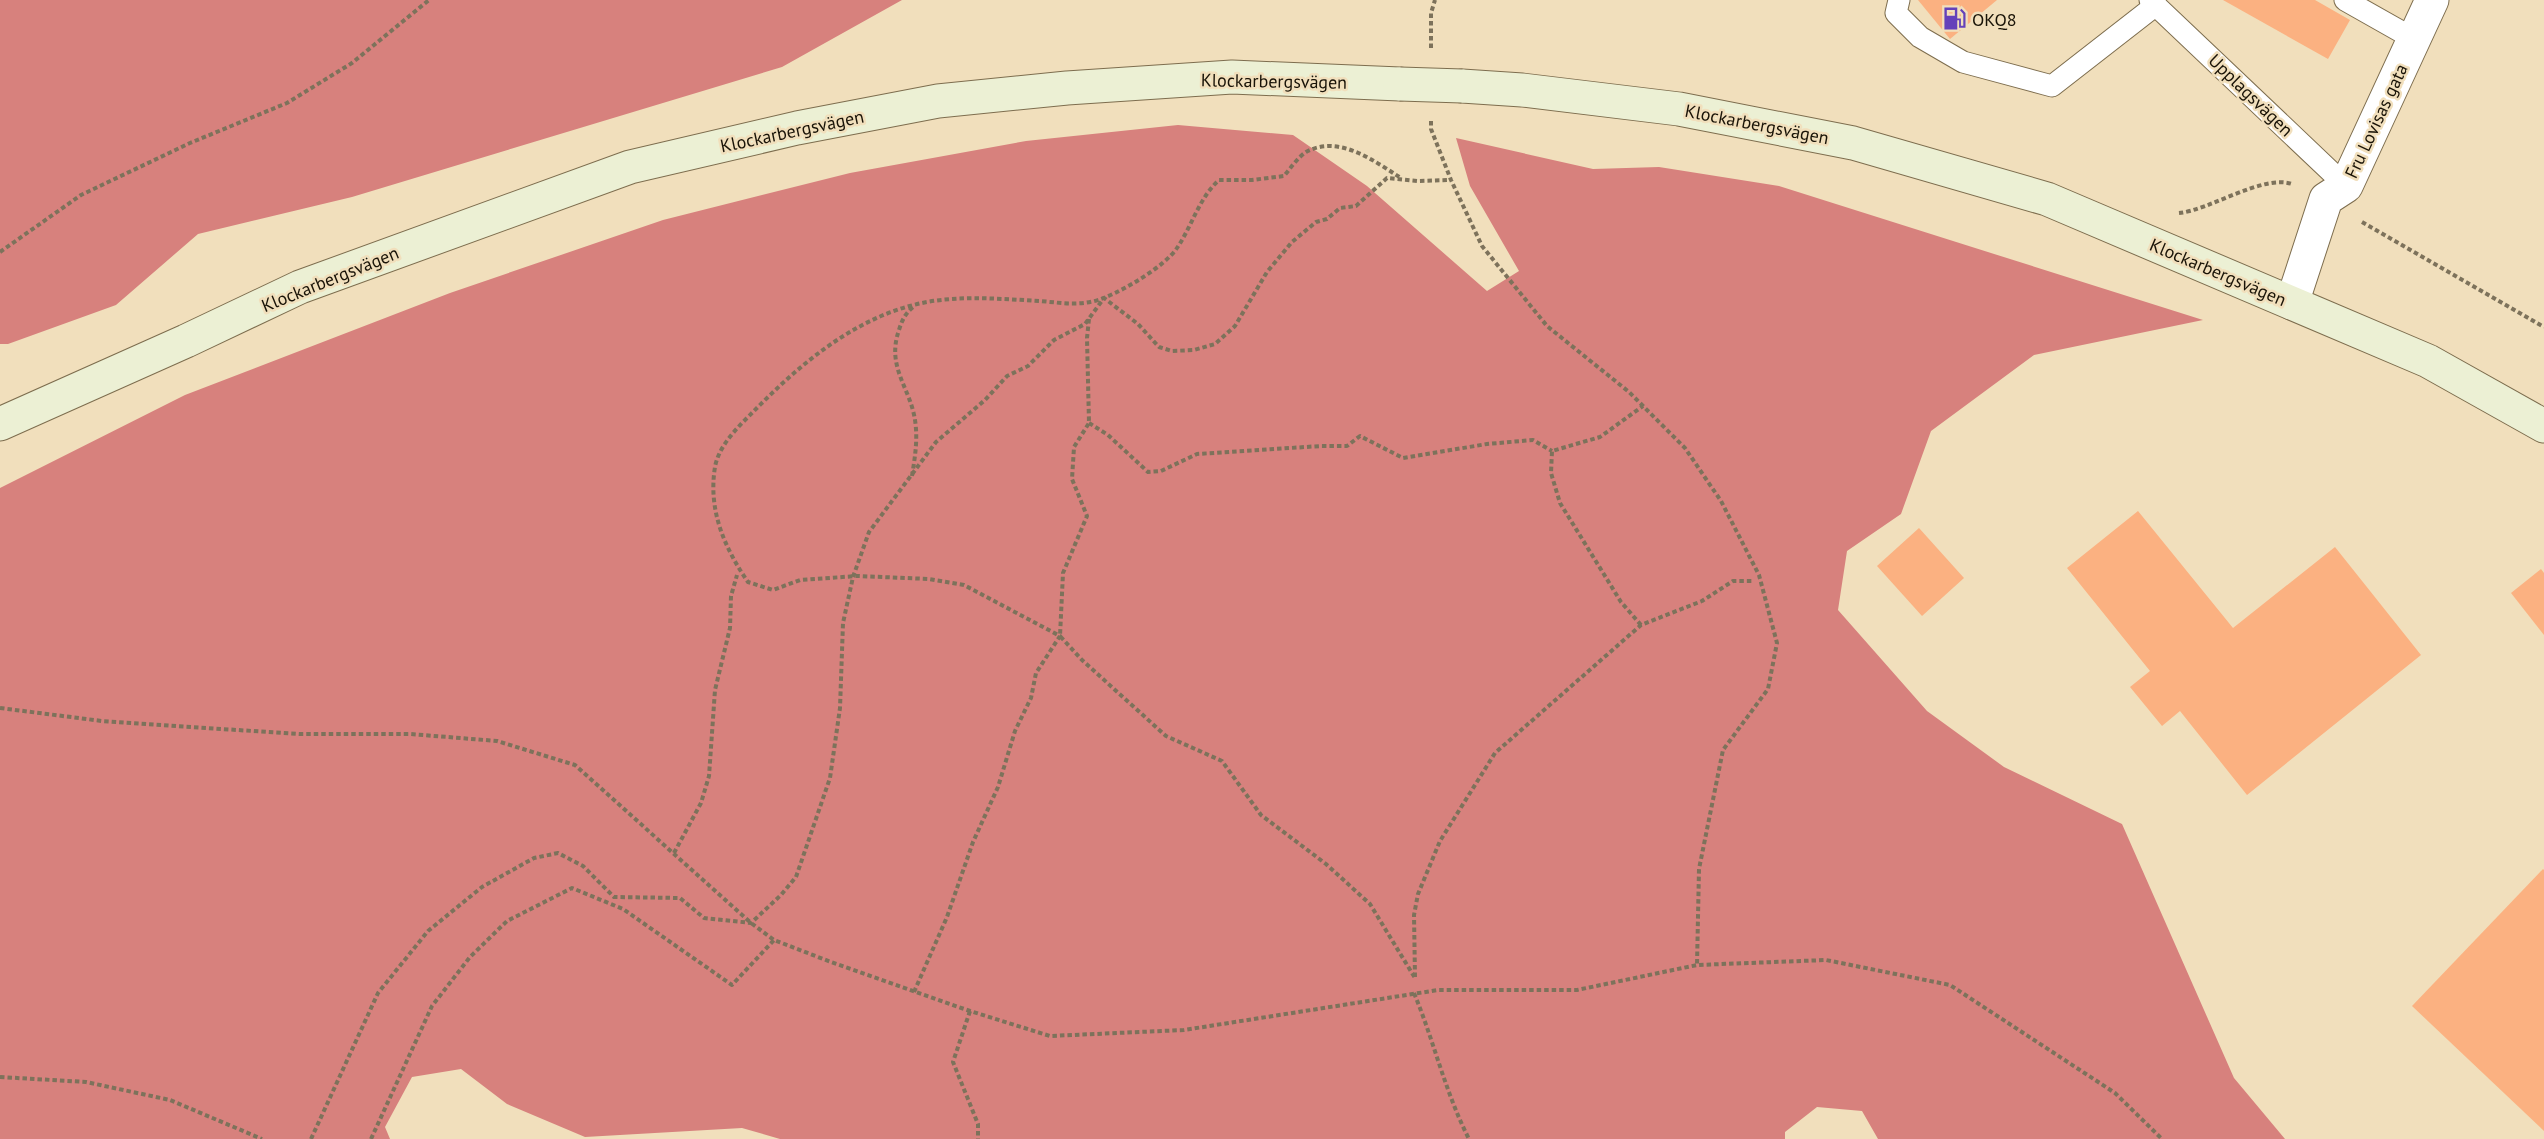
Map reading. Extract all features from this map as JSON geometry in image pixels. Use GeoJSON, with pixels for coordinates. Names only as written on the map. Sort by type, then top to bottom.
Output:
{"type":"FeatureCollection","features":[{"type":"Feature","properties":{"kind":"main road","name":"Klockarbergsvägen"},"geometry":{"type":"LineString","coordinates":[[0,424],[300,287],[630,166],[797,128],[938,101],[1067,88],[1232,77],[1522,90],[1679,109],[1853,143],[2047,200],[2428,361],[2544,426]]}},
{"type":"Feature","properties":{"kind":"street","name":"Fru Lovisas gata"},"geometry":{"type":"LineString","coordinates":[[2292,303],[2326,200],[2346,186],[2432,0]]}},
{"type":"Feature","properties":{"kind":"lane","name":"Upplagsvägen"},"geometry":{"type":"LineString","coordinates":[[1899,0],[1896,13],[1920,37],[1954,57],[1963,62],[2052,86],[2153,2],[2346,186]]}},
{"type":"Feature","properties":{"kind":"lane"},"geometry":{"type":"LineString","coordinates":[[2345,0],[2414,39]]}},
{"type":"Feature","properties":{"kind":"path"},"geometry":{"type":"LineString","coordinates":[[0,252],[81,195],[190,142],[287,103],[352,63],[429,0]]}},
{"type":"Feature","properties":{"kind":"path"},"geometry":{"type":"LineString","coordinates":[[1431,59],[1431,13],[1435,0]]}},
{"type":"Feature","properties":{"kind":"path"},"geometry":{"type":"LineString","coordinates":[[1431,117],[1431,129],[1451,180],[1482,246],[1547,326],[1643,406],[1685,448],[1721,501],[1759,575],[1777,643],[1768,689],[1723,750],[1699,869],[1697,965]]}},
{"type":"Feature","properties":{"kind":"path"},"geometry":{"type":"LineString","coordinates":[[1402,180],[1370,158],[1344,147],[1322,146],[1304,153],[1284,176],[1252,180],[1220,180],[1208,190],[1176,250],[1156,267],[1104,298],[1074,305],[981,298],[916,304],[872,320],[823,350],[796,372],[728,438],[715,466],[714,504],[723,540],[748,582],[773,590],[800,579],[853,577],[929,579],[964,585],[1060,636],[1082,660],[1166,736],[1222,761],[1261,815],[1326,864],[1370,904],[1415,978],[1414,915],[1418,894],[1440,841],[1495,753],[1641,625],[1702,601],[1733,581],[1752,581]]}},
{"type":"Feature","properties":{"kind":"path"},"geometry":{"type":"LineString","coordinates":[[1104,298],[1138,324],[1159,347],[1172,351],[1194,350],[1215,344],[1235,326],[1268,272],[1292,242],[1316,222],[1328,219],[1340,208],[1356,206],[1387,177],[1417,181],[1451,180]]}},
{"type":"Feature","properties":{"kind":"path"},"geometry":{"type":"LineString","coordinates":[[311,1139],[378,993],[428,931],[482,887],[534,858],[558,853],[583,866],[614,897],[680,898],[704,918],[751,923],[781,895],[796,877],[830,778],[840,708],[843,623],[853,577],[869,532],[936,442],[985,400],[1007,376],[1028,366],[1054,340],[1085,324],[1104,298]]}},
{"type":"Feature","properties":{"kind":"path"},"geometry":{"type":"LineString","coordinates":[[912,477],[917,446],[915,418],[894,359],[895,341],[904,315],[916,304]]}},
{"type":"Feature","properties":{"kind":"path"},"geometry":{"type":"LineString","coordinates":[[914,992],[947,917],[973,842],[998,787],[1015,731],[1030,698],[1036,673],[1060,636],[1063,573],[1087,516],[1072,479],[1074,447],[1089,423],[1087,338],[1089,319]]}},
{"type":"Feature","properties":{"kind":"path"},"geometry":{"type":"LineString","coordinates":[[1089,423],[1108,435],[1148,472],[1161,471],[1197,454],[1347,446],[1360,436],[1403,458],[1487,444],[1533,440],[1552,451],[1600,438],[1643,406]]}},
{"type":"Feature","properties":{"kind":"path"},"geometry":{"type":"LineString","coordinates":[[1552,451],[1551,473],[1560,503],[1621,602],[1641,625]]}},
{"type":"Feature","properties":{"kind":"path"},"geometry":{"type":"LineString","coordinates":[[674,853],[701,803],[709,776],[715,690],[730,627],[731,596],[737,575]]}},
{"type":"Feature","properties":{"kind":"path"},"geometry":{"type":"LineString","coordinates":[[0,708],[102,721],[191,727],[299,734],[410,734],[497,741],[575,765],[751,923],[774,940],[914,992],[1050,1036],[1184,1029],[1438,990],[1577,990],[1697,965],[1826,960],[1950,985],[2115,1093],[2162,1139]]}},
{"type":"Feature","properties":{"kind":"path"},"geometry":{"type":"LineString","coordinates":[[371,1139],[432,1006],[470,957],[507,921],[572,888],[623,909],[732,985],[774,940]]}},
{"type":"Feature","properties":{"kind":"path"},"geometry":{"type":"LineString","coordinates":[[1414,993],[1426,1023],[1444,1083],[1469,1139]]}},
{"type":"Feature","properties":{"kind":"path"},"geometry":{"type":"LineString","coordinates":[[970,1011],[953,1062],[978,1124],[978,1139]]}},
{"type":"Feature","properties":{"kind":"path"},"geometry":{"type":"LineString","coordinates":[[0,1077],[86,1082],[170,1100],[262,1139]]}},
{"type":"Feature","properties":{"kind":"shaded area"},"geometry":{"type":"Polygon","coordinates":[[[0,0],[902,0],[782,67],[352,197],[198,234],[116,305],[8,344],[0,344],[0,0]]]}},
{"type":"Feature","properties":{"kind":"shaded area"},"geometry":{"type":"Polygon","coordinates":[[[1178,125],[1293,135],[1367,186],[1487,291],[1519,271],[1470,186],[1456,138],[1593,169],[1659,167],[1779,186],[2203,320],[2034,355],[1931,431],[1901,514],[1847,551],[1838,610],[1927,711],[2004,767],[2122,824],[2234,1078],[2285,1139],[1878,1139],[1862,1111],[1817,1107],[1785,1132],[1785,1139],[780,1139],[742,1128],[585,1137],[507,1104],[461,1069],[412,1077],[385,1127],[390,1139],[0,1139],[0,488],[185,395],[450,293],[663,220],[850,173],[1026,141],[1178,125]]]}},
{"type":"Feature","properties":{"kind":"building","name":"OKQ8"},"geometry":{"type":"Polygon","coordinates":[[[1918,0],[1997,0],[1950,39],[1918,0]]]}},
{"type":"Feature","properties":{"kind":"building"},"geometry":{"type":"Polygon","coordinates":[[[2223,0],[2315,0],[2350,20],[2328,59],[2223,0]]]}},
{"type":"Feature","properties":{"kind":"building"},"geometry":{"type":"Polygon","coordinates":[[[2138,511],[2233,628],[2335,547],[2421,655],[2247,795],[2180,711],[2162,726],[2130,687],[2150,671],[2067,568],[2138,511]]]}},
{"type":"Feature","properties":{"kind":"building"},"geometry":{"type":"Polygon","coordinates":[[[1919,528],[1964,578],[1922,616],[1877,566],[1919,528]]]}},
{"type":"Feature","properties":{"kind":"building"},"geometry":{"type":"Polygon","coordinates":[[[2541,569],[2544,573],[2544,635],[2511,593],[2541,569]]]}},
{"type":"Feature","properties":{"kind":"building"},"geometry":{"type":"Polygon","coordinates":[[[2544,870],[2544,1131],[2412,1006],[2544,870]]]}},
{"type":"Feature","properties":{"kind":"place","name":"OKQ8"},"geometry":{"type":"Point","coordinates":[1954,19]}}]}
